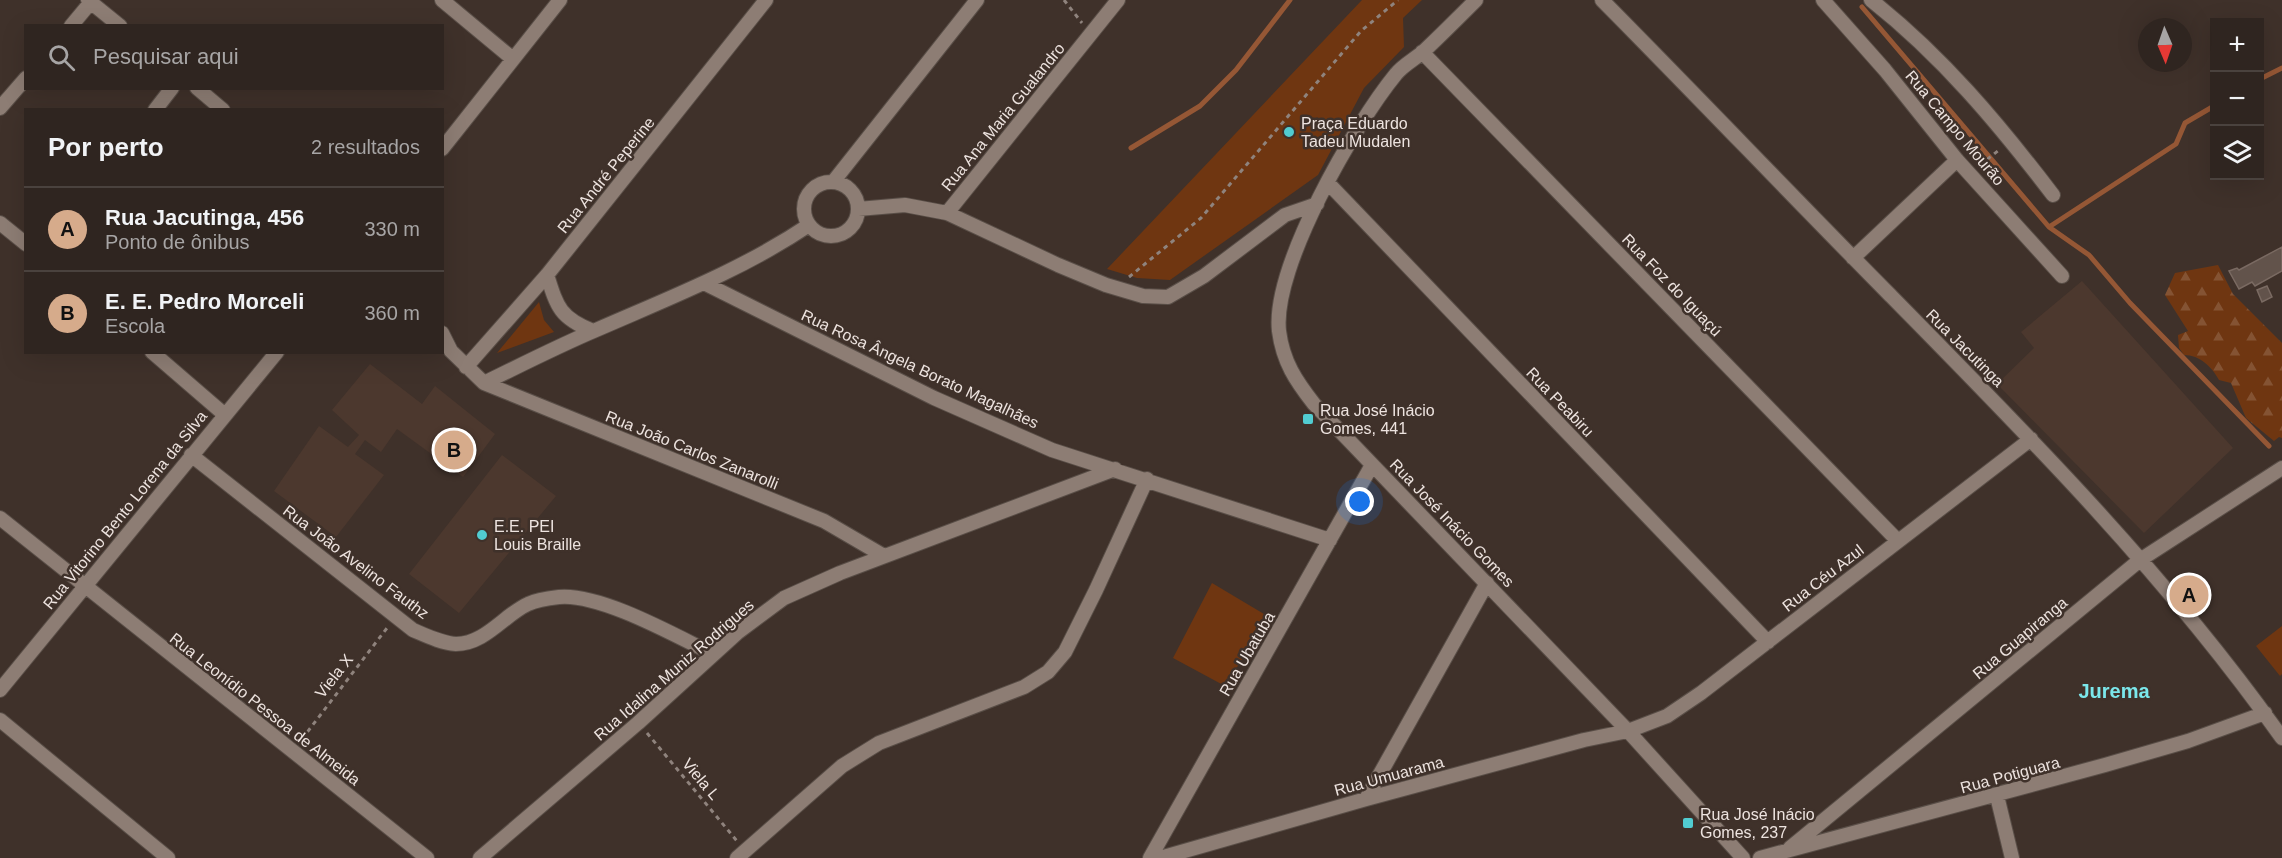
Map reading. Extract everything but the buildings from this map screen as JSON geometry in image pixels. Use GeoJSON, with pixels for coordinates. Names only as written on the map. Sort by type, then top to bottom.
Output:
{"type":"FeatureCollection","features":[{"type":"Feature","properties":{"kind":"street"},"geometry":{"type":"LineString","coordinates":[[442,0],[513,59]]}},
{"type":"Feature","properties":{"kind":"street"},"geometry":{"type":"LineString","coordinates":[[444,146],[560,0]]}},
{"type":"Feature","properties":{"kind":"street","name":"Rua André Peperine"},"geometry":{"type":"LineString","coordinates":[[466,367],[547,275],[766,0]]}},
{"type":"Feature","properties":{"kind":"street"},"geometry":{"type":"LineString","coordinates":[[833,182],[977,0]]}},
{"type":"Feature","properties":{"kind":"street","name":"Rua Ana Maria Gualandro"},"geometry":{"type":"LineString","coordinates":[[858,209],[905,205],[947,213],[1118,0]]}},
{"type":"Feature","properties":{"kind":"street","name":"Rua José Inácio Gomes"},"geometry":{"type":"LineString","coordinates":[[1476,0],[1398,72],[1368,112],[1317,204],[1292,259],[1281,295],[1279,331],[1291,374],[1372,465],[1628,731],[1743,858]]}},
{"type":"Feature","properties":{"kind":"street","name":"Rua Jacutinga"},"geometry":{"type":"LineString","coordinates":[[1602,0],[2031,439],[2140,560],[2265,713],[2282,738]]}},
{"type":"Feature","properties":{"kind":"street","name":"Rua Campo Mourão"},"geometry":{"type":"LineString","coordinates":[[1824,0],[1957,160],[2062,276]]}},
{"type":"Feature","properties":{"kind":"street"},"geometry":{"type":"LineString","coordinates":[[1871,0],[1913,33],[1958,78],[2009,136],[2053,195]]}},
{"type":"Feature","properties":{"kind":"street"},"geometry":{"type":"LineString","coordinates":[[73,24],[90,1],[118,24]]}},
{"type":"Feature","properties":{"kind":"street","name":"Rua Foz do Iguaçú"},"geometry":{"type":"LineString","coordinates":[[1422,52],[1898,541]]}},
{"type":"Feature","properties":{"kind":"street"},"geometry":{"type":"LineString","coordinates":[[0,108],[24,80]]}},
{"type":"Feature","properties":{"kind":"street"},"geometry":{"type":"LineString","coordinates":[[156,108],[170,90]]}},
{"type":"Feature","properties":{"kind":"street"},"geometry":{"type":"LineString","coordinates":[[199,90],[221,108]]}},
{"type":"Feature","properties":{"kind":"street"},"geometry":{"type":"LineString","coordinates":[[1853,258],[1957,160]]}},
{"type":"Feature","properties":{"kind":"street"},"geometry":{"type":"LineString","coordinates":[[833,182],[848,188],[853,194],[858,209],[853,225],[839,235],[822,235],[808,225],[804,208],[809,192],[824,183],[833,182]]}},
{"type":"Feature","properties":{"kind":"street","name":"Rua Peabiru"},"geometry":{"type":"LineString","coordinates":[[1329,184],[1768,642]]}},
{"type":"Feature","properties":{"kind":"street"},"geometry":{"type":"LineString","coordinates":[[947,213],[1058,265],[1116,288],[1143,296],[1168,297],[1204,276],[1285,215],[1317,204]]}},
{"type":"Feature","properties":{"kind":"street"},"geometry":{"type":"LineString","coordinates":[[0,223],[24,242]]}},
{"type":"Feature","properties":{"kind":"street"},"geometry":{"type":"LineString","coordinates":[[484,383],[593,331],[706,284],[772,250],[808,225]]}},
{"type":"Feature","properties":{"kind":"street"},"geometry":{"type":"LineString","coordinates":[[547,275],[556,304],[566,318],[593,331]]}},
{"type":"Feature","properties":{"kind":"street","name":"Rua Rosa Ângela Borato Magalhães"},"geometry":{"type":"LineString","coordinates":[[706,284],[934,398],[1052,450],[1330,540]]}},
{"type":"Feature","properties":{"kind":"street","name":"Rua João Carlos Zanarolli"},"geometry":{"type":"LineString","coordinates":[[444,337],[451,351],[484,383],[824,521],[884,556]]}},
{"type":"Feature","properties":{"kind":"street"},"geometry":{"type":"LineString","coordinates":[[154,354],[225,415]]}},
{"type":"Feature","properties":{"kind":"street","name":"Rua Vitorino Bento Lorena da Silva"},"geometry":{"type":"LineString","coordinates":[[0,690],[275,354]]}},
{"type":"Feature","properties":{"kind":"street","name":"Rua Céu Azul"},"geometry":{"type":"LineString","coordinates":[[1628,731],[1666,716],[1768,642],[2031,439]]}},
{"type":"Feature","properties":{"kind":"street","name":"Rua João Avelino Fauthz"},"geometry":{"type":"LineString","coordinates":[[191,455],[413,630],[438,641],[458,644],[482,636],[529,603],[561,597],[600,604],[641,619],[713,654]]}},
{"type":"Feature","properties":{"kind":"street","name":"Rua Ubatuba"},"geometry":{"type":"LineString","coordinates":[[1150,858],[1372,465]]}},
{"type":"Feature","properties":{"kind":"street","name":"Rua Guapiranga"},"geometry":{"type":"LineString","coordinates":[[1790,848],[2140,560],[2282,468]]}},
{"type":"Feature","properties":{"kind":"street","name":"Rua Idalina Muniz Rodrigues"},"geometry":{"type":"LineString","coordinates":[[480,858],[638,723],[737,633],[784,598],[884,556],[1115,469]]}},
{"type":"Feature","properties":{"kind":"street"},"geometry":{"type":"LineString","coordinates":[[741,854],[842,766],[879,743],[1024,687],[1048,672],[1065,652],[1147,479]]}},
{"type":"Feature","properties":{"kind":"street","name":"Rua Leonídio Pessoa de Almeida"},"geometry":{"type":"LineString","coordinates":[[0,518],[427,858]]}},
{"type":"Feature","properties":{"kind":"street"},"geometry":{"type":"LineString","coordinates":[[1366,799],[1487,583]]}},
{"type":"Feature","properties":{"kind":"street","name":"Rua Potiguara"},"geometry":{"type":"LineString","coordinates":[[1760,858],[1790,848],[1997,796],[2188,741],[2265,713]]}},
{"type":"Feature","properties":{"kind":"street"},"geometry":{"type":"LineString","coordinates":[[0,720],[168,858]]}},
{"type":"Feature","properties":{"kind":"street","name":"Rua Umuarama"},"geometry":{"type":"LineString","coordinates":[[1160,858],[1366,799],[1584,740],[1628,731]]}},
{"type":"Feature","properties":{"kind":"street"},"geometry":{"type":"LineString","coordinates":[[1997,796],[2012,858]]}},
{"type":"Feature","properties":{"kind":"path"},"geometry":{"type":"LineString","coordinates":[[1064,0],[1090,33]]}},
{"type":"Feature","properties":{"kind":"path"},"geometry":{"type":"LineString","coordinates":[[1116,288],[1201,218],[1361,31],[1398,0]]}},
{"type":"Feature","properties":{"kind":"path"},"geometry":{"type":"LineString","coordinates":[[1981,164],[1998,151]]}},
{"type":"Feature","properties":{"kind":"path","name":"Viela X"},"geometry":{"type":"LineString","coordinates":[[292,751],[396,617]]}},
{"type":"Feature","properties":{"kind":"path","name":"Viela L"},"geometry":{"type":"LineString","coordinates":[[638,723],[741,854]]}},
{"type":"Feature","properties":{"kind":"shaded area"},"geometry":{"type":"Polygon","coordinates":[[[2082,281],[2233,448],[2144,533],[1997,384],[2034,348],[2021,332],[2082,281]]]}},
{"type":"Feature","properties":{"kind":"shaded area"},"geometry":{"type":"Polygon","coordinates":[[[370,364],[422,404],[435,386],[495,434],[463,477],[397,429],[381,452],[365,440],[355,454],[384,475],[336,537],[274,491],[319,426],[348,447],[359,435],[332,410],[370,364]]]}},
{"type":"Feature","properties":{"kind":"shaded area","name":"E.E. PEI Louis Braille"},"geometry":{"type":"Polygon","coordinates":[[[502,455],[556,496],[459,613],[409,574],[502,455]]]}},
{"type":"Feature","properties":{"kind":"green space","name":"Praça Eduardo Tadeu Mudalen"},"geometry":{"type":"Polygon","coordinates":[[[1362,0],[1422,0],[1403,18],[1404,47],[1364,88],[1318,175],[1170,280],[1137,278],[1107,269],[1362,0]]]}},
{"type":"Feature","properties":{"kind":"green space"},"geometry":{"type":"Polygon","coordinates":[[[2218,265],[2233,294],[2282,343],[2282,438],[2279,437],[2274,441],[2246,418],[2231,383],[2219,380],[2205,363],[2195,357],[2184,355],[2179,348],[2178,335],[2188,331],[2165,295],[2175,273],[2218,265]]]}},
{"type":"Feature","properties":{"kind":"green space"},"geometry":{"type":"Polygon","coordinates":[[[539,302],[544,320],[554,332],[497,353],[539,302]]]}},
{"type":"Feature","properties":{"kind":"green space"},"geometry":{"type":"Polygon","coordinates":[[[1212,583],[1269,617],[1225,686],[1173,658],[1212,583]]]}},
{"type":"Feature","properties":{"kind":"green space"},"geometry":{"type":"Polygon","coordinates":[[[2282,626],[2282,674],[2280,676],[2256,646],[2282,626]]]}},
{"type":"Feature","properties":{"kind":"waterway"},"geometry":{"type":"LineString","coordinates":[[1131,148],[1200,106],[1236,70],[1290,0]]}},
{"type":"Feature","properties":{"kind":"waterway"},"geometry":{"type":"LineString","coordinates":[[1862,7],[2049,227],[2089,255],[2130,303],[2269,446]]}},
{"type":"Feature","properties":{"kind":"waterway"},"geometry":{"type":"LineString","coordinates":[[2264,77],[2282,68]]}},
{"type":"Feature","properties":{"kind":"waterway"},"geometry":{"type":"LineString","coordinates":[[2049,227],[2176,144],[2185,123],[2210,108]]}},
{"type":"Feature","properties":{"kind":"place","name":"Praça Eduardo Tadeu Mudalen"},"geometry":{"type":"Point","coordinates":[1289,132]}},
{"type":"Feature","properties":{"kind":"place","name":"Rua José Inácio Gomes, 441"},"geometry":{"type":"Point","coordinates":[1308,419]}},
{"type":"Feature","properties":{"kind":"place","name":"E. E. Pedro Morceli"},"geometry":{"type":"Point","coordinates":[454,450]}},
{"type":"Feature","properties":{"kind":"place","name":"E.E. PEI Louis Braille"},"geometry":{"type":"Point","coordinates":[482,535]}},
{"type":"Feature","properties":{"kind":"place","name":"Rua Jacutinga, 456"},"geometry":{"type":"Point","coordinates":[2189,595]}},
{"type":"Feature","properties":{"kind":"place","name":"Rua José Inácio Gomes, 237"},"geometry":{"type":"Point","coordinates":[1688,823]}},
{"type":"Feature","properties":{"kind":"district","name":"Jurema"},"geometry":{"type":"Point","coordinates":[2114,691]}}]}
